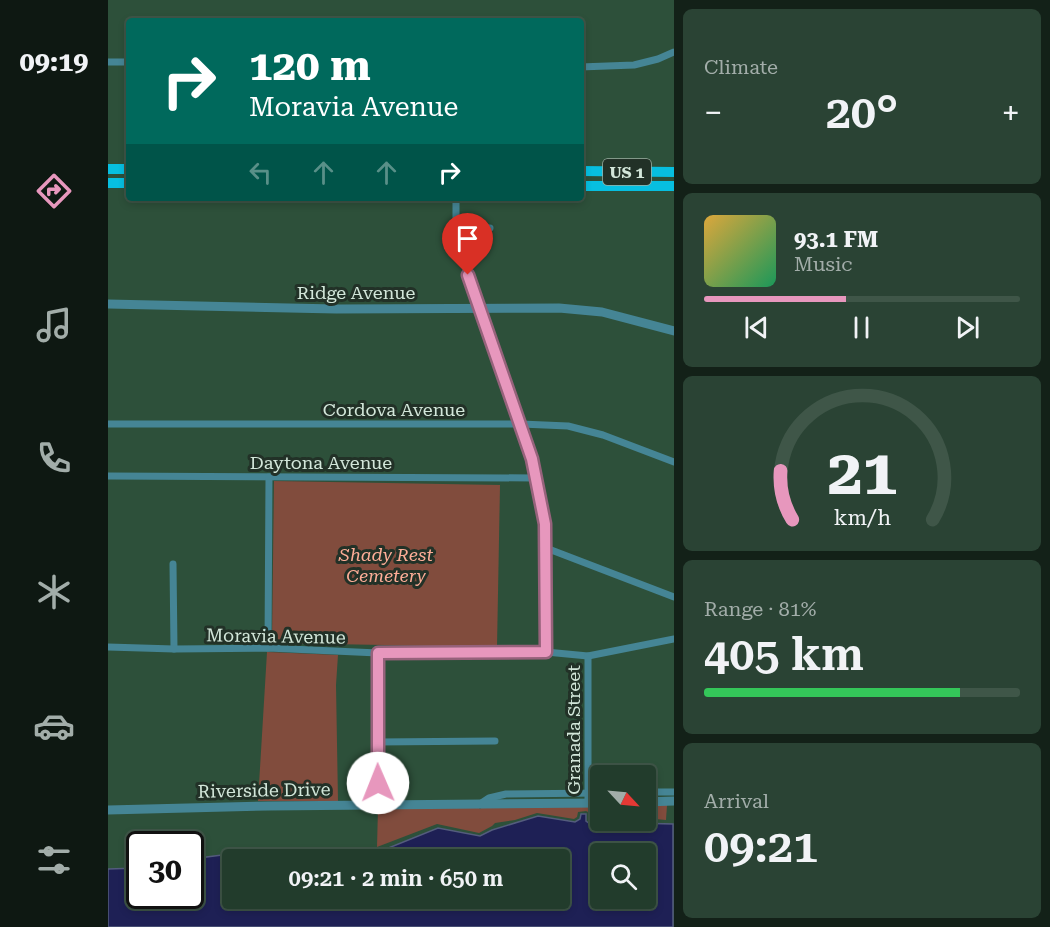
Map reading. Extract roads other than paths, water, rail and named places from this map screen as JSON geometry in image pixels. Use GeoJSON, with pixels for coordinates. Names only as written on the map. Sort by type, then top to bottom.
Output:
{"type":"FeatureCollection","features":[{"type":"Feature","properties":{"kind":"main road"},"geometry":{"type":"LineString","coordinates":[[108,169],[126,169]]}},
{"type":"Feature","properties":{"kind":"main road","name":"US 1"},"geometry":{"type":"LineString","coordinates":[[584,171],[674,172]]}},
{"type":"Feature","properties":{"kind":"main road"},"geometry":{"type":"LineString","coordinates":[[108,183],[126,183]]}},
{"type":"Feature","properties":{"kind":"main road","name":"US 1"},"geometry":{"type":"LineString","coordinates":[[584,186],[674,186]]}},
{"type":"Feature","properties":{"kind":"street"},"geometry":{"type":"LineString","coordinates":[[584,67],[634,65],[674,52]]}},
{"type":"Feature","properties":{"kind":"street"},"geometry":{"type":"LineString","coordinates":[[108,62],[126,62]]}},
{"type":"Feature","properties":{"kind":"street","name":"Granada Street"},"geometry":{"type":"LineString","coordinates":[[456,201],[463,259],[478,308],[532,459],[545,524],[546,652]]}},
{"type":"Feature","properties":{"kind":"street"},"geometry":{"type":"LineString","coordinates":[[458,228],[490,228]]}},
{"type":"Feature","properties":{"kind":"street","name":"Ridge Avenue"},"geometry":{"type":"LineString","coordinates":[[108,304],[336,309],[559,308],[602,312],[674,331]]}},
{"type":"Feature","properties":{"kind":"street","name":"Cordova Avenue"},"geometry":{"type":"LineString","coordinates":[[108,424],[568,426],[603,435],[674,462]]}},
{"type":"Feature","properties":{"kind":"street","name":"Daytona Avenue"},"geometry":{"type":"LineString","coordinates":[[108,476],[535,478]]}},
{"type":"Feature","properties":{"kind":"street"},"geometry":{"type":"LineString","coordinates":[[268,648],[269,477]]}},
{"type":"Feature","properties":{"kind":"street"},"geometry":{"type":"LineString","coordinates":[[546,548],[674,597]]}},
{"type":"Feature","properties":{"kind":"street"},"geometry":{"type":"LineString","coordinates":[[173,564],[174,649]]}},
{"type":"Feature","properties":{"kind":"street","name":"Moravia Avenue"},"geometry":{"type":"LineString","coordinates":[[108,647],[268,648],[378,653],[546,652],[588,656],[674,639]]}},
{"type":"Feature","properties":{"kind":"street"},"geometry":{"type":"LineString","coordinates":[[378,653],[378,804]]}},
{"type":"Feature","properties":{"kind":"street","name":"Granada Street"},"geometry":{"type":"LineString","coordinates":[[588,656],[588,799]]}},
{"type":"Feature","properties":{"kind":"street"},"geometry":{"type":"LineString","coordinates":[[377,742],[495,741]]}},
{"type":"Feature","properties":{"kind":"street"},"geometry":{"type":"LineString","coordinates":[[656,792],[674,792]]}},
{"type":"Feature","properties":{"kind":"street","name":"Riverside Drive"},"geometry":{"type":"LineString","coordinates":[[108,810],[480,804],[588,799]]}},
{"type":"Feature","properties":{"kind":"street"},"geometry":{"type":"LineString","coordinates":[[656,802],[674,801]]}},
{"type":"Feature","properties":{"kind":"park label","name":"Shady Rest Cemetery"},"geometry":{"type":"Point","coordinates":[386,564]}}]}
